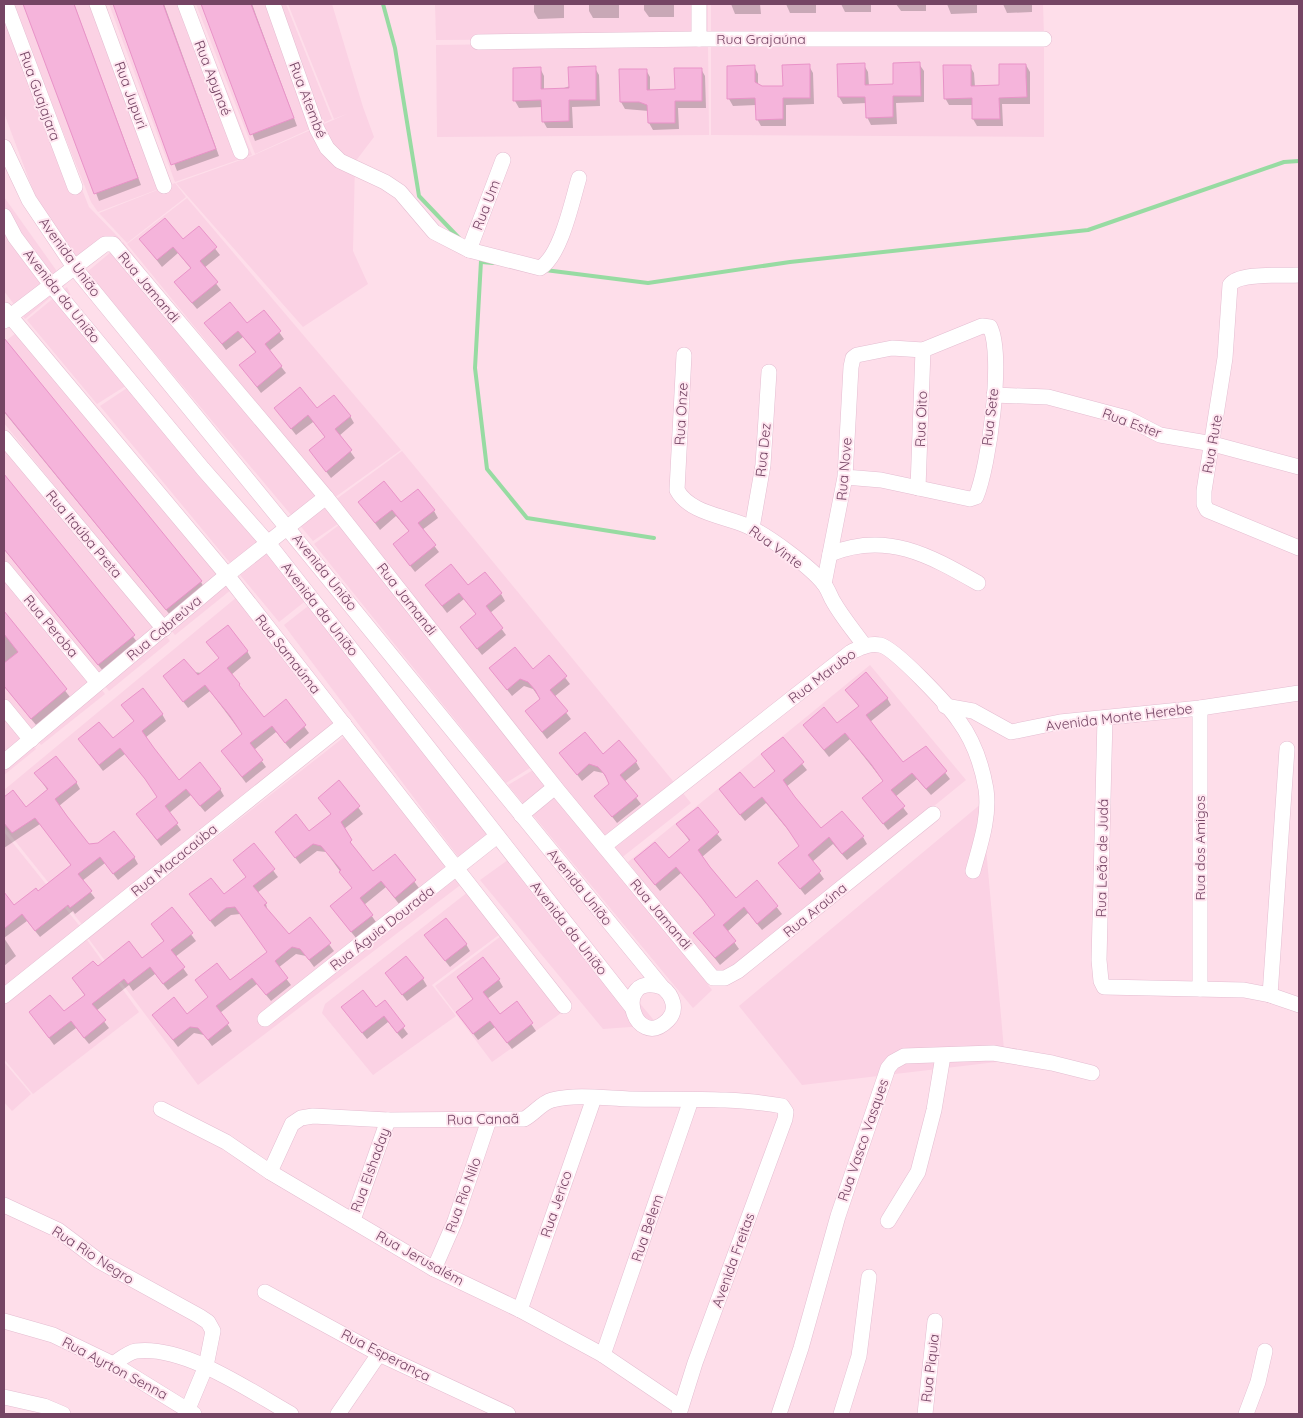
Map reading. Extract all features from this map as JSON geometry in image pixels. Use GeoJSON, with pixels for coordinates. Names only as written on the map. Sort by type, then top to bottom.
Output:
{"type":"FeatureCollection","features":[{"type":"Feature","properties":{"kind":"street","name":"Rua Guajajara"},"geometry":{"type":"LineString","coordinates":[[6,4],[74,187]]}},
{"type":"Feature","properties":{"kind":"street","name":"Rua Jupuri"},"geometry":{"type":"LineString","coordinates":[[97,4],[164,186]]}},
{"type":"Feature","properties":{"kind":"street","name":"Rua Apynaé"},"geometry":{"type":"LineString","coordinates":[[185,4],[241,152]]}},
{"type":"Feature","properties":{"kind":"street","name":"Rua Atembé"},"geometry":{"type":"LineString","coordinates":[[273,4],[317,129],[327,148],[340,161],[385,182],[400,192],[434,232],[469,250],[537,268],[542,267],[559,243],[579,178]]}},
{"type":"Feature","properties":{"kind":"street"},"geometry":{"type":"LineString","coordinates":[[699,4],[699,39]]}},
{"type":"Feature","properties":{"kind":"street","name":"Rua Grajaúna"},"geometry":{"type":"LineString","coordinates":[[478,42],[699,39],[1044,40]]}},
{"type":"Feature","properties":{"kind":"street","name":"Avenida União"},"geometry":{"type":"LineString","coordinates":[[4,147],[29,200],[74,268],[288,527],[662,987]]}},
{"type":"Feature","properties":{"kind":"street","name":"Rua Um"},"geometry":{"type":"LineString","coordinates":[[469,250],[503,160]]}},
{"type":"Feature","properties":{"kind":"street","name":"Avenida da União"},"geometry":{"type":"LineString","coordinates":[[4,216],[16,237],[51,285],[203,469],[268,543],[631,1006],[632,1013],[640,1024],[653,1027],[666,1022],[673,1012],[674,1004],[668,991],[662,987]]}},
{"type":"Feature","properties":{"kind":"street","name":"Rua Jamandi"},"geometry":{"type":"LineString","coordinates":[[74,268],[105,244],[113,244],[326,497],[555,787],[697,957]]}},
{"type":"Feature","properties":{"kind":"street"},"geometry":{"type":"LineString","coordinates":[[6,315],[74,268]]}},
{"type":"Feature","properties":{"kind":"street","name":"Rua Rute"},"geometry":{"type":"LineString","coordinates":[[1299,275],[1244,277],[1233,280],[1230,285],[1225,358],[1213,444],[1204,491],[1204,504],[1207,510],[1299,548]]}},
{"type":"Feature","properties":{"kind":"street","name":"Rua Samaúma"},"geometry":{"type":"LineString","coordinates":[[6,315],[227,575],[455,870],[564,1006]]}},
{"type":"Feature","properties":{"kind":"street","name":"Rua Sete"},"geometry":{"type":"LineString","coordinates":[[918,488],[970,499],[976,497],[991,427],[994,394],[995,357],[991,330],[987,326],[982,326],[923,350]]}},
{"type":"Feature","properties":{"kind":"street","name":"Rua Nove"},"geometry":{"type":"LineString","coordinates":[[824,584],[845,477],[850,367],[853,358],[857,355],[892,348],[923,350]]}},
{"type":"Feature","properties":{"kind":"street","name":"Rua Oito"},"geometry":{"type":"LineString","coordinates":[[918,488],[923,350]]}},
{"type":"Feature","properties":{"kind":"street","name":"Rua Onze"},"geometry":{"type":"LineString","coordinates":[[678,472],[684,355]]}},
{"type":"Feature","properties":{"kind":"street","name":"Rua Dez"},"geometry":{"type":"LineString","coordinates":[[752,528],[763,465],[769,372]]}},
{"type":"Feature","properties":{"kind":"street","name":"Rua Ester"},"geometry":{"type":"LineString","coordinates":[[994,394],[1048,397],[1127,418],[1160,435],[1213,444],[1299,467]]}},
{"type":"Feature","properties":{"kind":"street","name":"Rua Itaúba Preta"},"geometry":{"type":"LineString","coordinates":[[4,438],[164,629]]}},
{"type":"Feature","properties":{"kind":"street","name":"Rua Vinte"},"geometry":{"type":"LineString","coordinates":[[678,472],[677,490],[682,498],[698,508],[733,519],[752,528],[786,551],[824,584],[833,602],[864,645]]}},
{"type":"Feature","properties":{"kind":"street"},"geometry":{"type":"LineString","coordinates":[[845,477],[881,480],[918,488]]}},
{"type":"Feature","properties":{"kind":"street","name":"Rua Cabreúva"},"geometry":{"type":"LineString","coordinates":[[4,762],[227,575],[326,497]]}},
{"type":"Feature","properties":{"kind":"street"},"geometry":{"type":"LineString","coordinates":[[830,554],[846,547],[872,544],[901,547],[934,558],[978,582]]}},
{"type":"Feature","properties":{"kind":"street","name":"Rua Peroba"},"geometry":{"type":"LineString","coordinates":[[4,569],[98,684]]}},
{"type":"Feature","properties":{"kind":"street","name":"Rua Marubo"},"geometry":{"type":"LineString","coordinates":[[604,846],[850,652],[864,645],[878,644],[886,647],[904,662],[959,721],[971,742],[983,773],[986,791],[986,818],[973,871]]}},
{"type":"Feature","properties":{"kind":"street","name":"Avenida Monte Herebe"},"geometry":{"type":"LineString","coordinates":[[945,706],[973,711],[1011,732],[1060,722],[1200,708],[1299,694]]}},
{"type":"Feature","properties":{"kind":"street"},"geometry":{"type":"LineString","coordinates":[[4,708],[31,740]]}},
{"type":"Feature","properties":{"kind":"street","name":"Rua dos Amigos"},"geometry":{"type":"LineString","coordinates":[[1200,708],[1200,989]]}},
{"type":"Feature","properties":{"kind":"street","name":"Rua Leão de Judá"},"geometry":{"type":"LineString","coordinates":[[1104,718],[1101,981],[1104,987],[1114,988],[1200,989]]}},
{"type":"Feature","properties":{"kind":"street","name":"Rua Macacaúba"},"geometry":{"type":"LineString","coordinates":[[4,996],[344,724]]}},
{"type":"Feature","properties":{"kind":"street"},"geometry":{"type":"LineString","coordinates":[[1270,995],[1287,749]]}},
{"type":"Feature","properties":{"kind":"street"},"geometry":{"type":"LineString","coordinates":[[522,815],[555,787]]}},
{"type":"Feature","properties":{"kind":"street","name":"Rua Araúna"},"geometry":{"type":"LineString","coordinates":[[697,957],[716,979],[725,978],[738,971],[932,814]]}},
{"type":"Feature","properties":{"kind":"street","name":"Rua Águia Dourada"},"geometry":{"type":"LineString","coordinates":[[266,1019],[497,836]]}},
{"type":"Feature","properties":{"kind":"street"},"geometry":{"type":"LineString","coordinates":[[631,1006],[632,999],[641,988],[648,985],[662,987]]}},
{"type":"Feature","properties":{"kind":"street"},"geometry":{"type":"LineString","coordinates":[[1200,989],[1244,990],[1270,995],[1299,1005]]}},
{"type":"Feature","properties":{"kind":"street","name":"Rua Vasco Vasques"},"geometry":{"type":"LineString","coordinates":[[779,1414],[801,1348],[838,1216],[888,1068],[893,1062],[904,1056],[993,1054],[1052,1063],[1092,1074]]}},
{"type":"Feature","properties":{"kind":"street"},"geometry":{"type":"LineString","coordinates":[[888,1221],[918,1172],[934,1110],[943,1056]]}},
{"type":"Feature","properties":{"kind":"street","name":"Rua Canaã"},"geometry":{"type":"LineString","coordinates":[[270,1172],[292,1124],[301,1118],[313,1116],[388,1120],[524,1119],[550,1100],[594,1098],[690,1100],[782,1106]]}},
{"type":"Feature","properties":{"kind":"street","name":"Rua Jerico"},"geometry":{"type":"LineString","coordinates":[[520,1310],[594,1098]]}},
{"type":"Feature","properties":{"kind":"street","name":"Rua Belem"},"geometry":{"type":"LineString","coordinates":[[603,1355],[690,1100]]}},
{"type":"Feature","properties":{"kind":"street","name":"Avenida Freitas"},"geometry":{"type":"LineString","coordinates":[[680,1411],[785,1119],[786,1112],[782,1106]]}},
{"type":"Feature","properties":{"kind":"street","name":"Rua Jerusalém"},"geometry":{"type":"LineString","coordinates":[[161,1109],[226,1142],[270,1172],[434,1269],[520,1310],[603,1355],[680,1411]]}},
{"type":"Feature","properties":{"kind":"street","name":"Rua Elshaday"},"geometry":{"type":"LineString","coordinates":[[353,1220],[388,1120]]}},
{"type":"Feature","properties":{"kind":"street","name":"Rua Rio Nilo"},"geometry":{"type":"LineString","coordinates":[[434,1269],[455,1221],[489,1120]]}},
{"type":"Feature","properties":{"kind":"street","name":"Rua Rio Negro"},"geometry":{"type":"LineString","coordinates":[[4,1205],[58,1230],[99,1261],[174,1300],[208,1322],[213,1331],[206,1366]]}},
{"type":"Feature","properties":{"kind":"street"},"geometry":{"type":"LineString","coordinates":[[841,1414],[858,1356],[869,1277]]}},
{"type":"Feature","properties":{"kind":"street","name":"Rua Esperança"},"geometry":{"type":"LineString","coordinates":[[265,1292],[379,1354],[508,1414]]}},
{"type":"Feature","properties":{"kind":"street","name":"Rua Ayrton Senna"},"geometry":{"type":"LineString","coordinates":[[4,1321],[53,1335],[112,1364],[191,1412]]}},
{"type":"Feature","properties":{"kind":"street","name":"Rua Piquia"},"geometry":{"type":"LineString","coordinates":[[925,1414],[935,1322]]}},
{"type":"Feature","properties":{"kind":"street"},"geometry":{"type":"LineString","coordinates":[[112,1364],[135,1351],[176,1355],[206,1366],[291,1414]]}},
{"type":"Feature","properties":{"kind":"street"},"geometry":{"type":"LineString","coordinates":[[1246,1414],[1258,1382],[1265,1351]]}},
{"type":"Feature","properties":{"kind":"street"},"geometry":{"type":"LineString","coordinates":[[338,1414],[379,1354]]}},
{"type":"Feature","properties":{"kind":"street"},"geometry":{"type":"LineString","coordinates":[[191,1412],[206,1366]]}},
{"type":"Feature","properties":{"kind":"street"},"geometry":{"type":"LineString","coordinates":[[4,1397],[43,1410],[64,1414]]}},
{"type":"Feature","properties":{"kind":"shaded area"},"geometry":{"type":"Polygon","coordinates":[[[4,4],[8,4],[89,207],[121,240],[85,269],[37,201],[4,113],[4,4]]]}},
{"type":"Feature","properties":{"kind":"shaded area"},"geometry":{"type":"Polygon","coordinates":[[[12,4],[105,4],[172,184],[98,212],[91,202],[12,4]]]}},
{"type":"Feature","properties":{"kind":"shaded area"},"geometry":{"type":"Polygon","coordinates":[[[109,4],[193,4],[252,155],[175,182],[109,4]]]}},
{"type":"Feature","properties":{"kind":"shaded area"},"geometry":{"type":"Polygon","coordinates":[[[196,4],[286,4],[332,119],[255,154],[196,4]]]}},
{"type":"Feature","properties":{"kind":"shaded area"},"geometry":{"type":"Polygon","coordinates":[[[288,4],[332,4],[374,137],[355,162],[353,251],[368,284],[303,327],[176,183],[252,156],[349,113],[334,119],[288,4]]]}},
{"type":"Feature","properties":{"kind":"shaded area"},"geometry":{"type":"Polygon","coordinates":[[[435,4],[708,4],[708,38],[436,40],[435,4]]]}},
{"type":"Feature","properties":{"kind":"shaded area"},"geometry":{"type":"Polygon","coordinates":[[[711,4],[1043,4],[1044,36],[711,37],[711,4]]]}},
{"type":"Feature","properties":{"kind":"shaded area"},"geometry":{"type":"Polygon","coordinates":[[[708,41],[709,135],[437,137],[436,45],[708,41]]]}},
{"type":"Feature","properties":{"kind":"shaded area"},"geometry":{"type":"Polygon","coordinates":[[[711,41],[1044,41],[1044,137],[711,135],[711,41]]]}},
{"type":"Feature","properties":{"kind":"shaded area"},"geometry":{"type":"Polygon","coordinates":[[[175,183],[186,197],[127,243],[99,213],[175,183]]]}},
{"type":"Feature","properties":{"kind":"shaded area"},"geometry":{"type":"Polygon","coordinates":[[[4,197],[66,284],[25,319],[4,291],[4,197]]]}},
{"type":"Feature","properties":{"kind":"shaded area"},"geometry":{"type":"Polygon","coordinates":[[[187,198],[401,450],[334,498],[127,244],[187,198]]]}},
{"type":"Feature","properties":{"kind":"shaded area"},"geometry":{"type":"Polygon","coordinates":[[[123,242],[342,521],[313,541],[87,272],[123,242]]]}},
{"type":"Feature","properties":{"kind":"shaded area"},"geometry":{"type":"Polygon","coordinates":[[[67,287],[73,300],[135,380],[97,404],[27,320],[67,287]]]}},
{"type":"Feature","properties":{"kind":"shaded area"},"geometry":{"type":"Polygon","coordinates":[[[23,328],[237,585],[175,635],[4,423],[4,342],[23,328]]]}},
{"type":"Feature","properties":{"kind":"shaded area"},"geometry":{"type":"Polygon","coordinates":[[[136,382],[308,599],[279,622],[100,406],[136,382]]]}},
{"type":"Feature","properties":{"kind":"shaded area"},"geometry":{"type":"Polygon","coordinates":[[[4,436],[170,641],[109,691],[4,560],[4,436]]]}},
{"type":"Feature","properties":{"kind":"shaded area"},"geometry":{"type":"Polygon","coordinates":[[[402,451],[691,803],[620,859],[335,500],[402,451]]]}},
{"type":"Feature","properties":{"kind":"shaded area"},"geometry":{"type":"Polygon","coordinates":[[[343,522],[538,763],[506,783],[314,544],[343,522]]]}},
{"type":"Feature","properties":{"kind":"shaded area"},"geometry":{"type":"Polygon","coordinates":[[[4,569],[105,694],[41,745],[4,698],[4,569]]]}},
{"type":"Feature","properties":{"kind":"shaded area"},"geometry":{"type":"Polygon","coordinates":[[[243,592],[344,727],[84,927],[4,827],[4,790],[243,592]]]}},
{"type":"Feature","properties":{"kind":"shaded area"},"geometry":{"type":"Polygon","coordinates":[[[312,603],[500,843],[466,867],[284,625],[312,603]]]}},
{"type":"Feature","properties":{"kind":"shaded area"},"geometry":{"type":"Polygon","coordinates":[[[870,665],[966,780],[719,981],[628,862],[870,665]]]}},
{"type":"Feature","properties":{"kind":"shaded area"},"geometry":{"type":"Polygon","coordinates":[[[4,709],[36,749],[4,775],[4,709]]]}},
{"type":"Feature","properties":{"kind":"shaded area"},"geometry":{"type":"Polygon","coordinates":[[[348,734],[467,880],[198,1085],[88,938],[348,734]]]}},
{"type":"Feature","properties":{"kind":"shaded area"},"geometry":{"type":"Polygon","coordinates":[[[540,766],[712,990],[693,1008],[508,785],[540,766]]]}},
{"type":"Feature","properties":{"kind":"shaded area"},"geometry":{"type":"Polygon","coordinates":[[[982,803],[1005,1061],[802,1085],[739,1006],[982,803]]]}},
{"type":"Feature","properties":{"kind":"shaded area"},"geometry":{"type":"Polygon","coordinates":[[[4,832],[82,929],[4,991],[4,832]]]}},
{"type":"Feature","properties":{"kind":"shaded area"},"geometry":{"type":"Polygon","coordinates":[[[515,855],[658,1025],[603,1029],[480,880],[515,855]]]}},
{"type":"Feature","properties":{"kind":"shaded area"},"geometry":{"type":"Polygon","coordinates":[[[473,888],[508,928],[432,985],[456,1016],[373,1075],[322,1013],[325,1004],[473,888]]]}},
{"type":"Feature","properties":{"kind":"shaded area"},"geometry":{"type":"Polygon","coordinates":[[[509,930],[571,1006],[492,1062],[435,986],[509,930]]]}},
{"type":"Feature","properties":{"kind":"shaded area"},"geometry":{"type":"Polygon","coordinates":[[[87,940],[139,1012],[33,1094],[4,1059],[4,1001],[87,940]]]}},
{"type":"Feature","properties":{"kind":"shaded area"},"geometry":{"type":"Polygon","coordinates":[[[4,1062],[31,1094],[12,1111],[4,1102],[4,1062]]]}},
{"type":"Feature","properties":{"kind":"building"},"geometry":{"type":"Polygon","coordinates":[[[23,4],[74,4],[138,178],[94,194],[23,4]]]}},
{"type":"Feature","properties":{"kind":"building"},"geometry":{"type":"Polygon","coordinates":[[[113,4],[163,4],[216,149],[171,165],[113,4]]]}},
{"type":"Feature","properties":{"kind":"building"},"geometry":{"type":"Polygon","coordinates":[[[201,4],[251,4],[294,118],[250,135],[201,4]]]}},
{"type":"Feature","properties":{"kind":"building"},"geometry":{"type":"Polygon","coordinates":[[[920,62],[921,96],[893,96],[893,117],[866,118],[865,97],[838,97],[837,64],[865,63],[865,85],[893,84],[893,63],[920,62]]]}},
{"type":"Feature","properties":{"kind":"building"},"geometry":{"type":"Polygon","coordinates":[[[810,64],[810,98],[783,98],[783,119],[756,120],[755,98],[727,99],[727,66],[755,65],[755,82],[762,86],[783,86],[782,65],[810,64]]]}},
{"type":"Feature","properties":{"kind":"building"},"geometry":{"type":"Polygon","coordinates":[[[999,64],[1026,64],[1027,97],[999,98],[1000,119],[972,119],[972,98],[944,99],[943,65],[971,65],[971,86],[999,85],[999,64]]]}},
{"type":"Feature","properties":{"kind":"building"},"geometry":{"type":"Polygon","coordinates":[[[596,66],[596,100],[569,100],[569,121],[542,122],[541,100],[513,101],[513,68],[541,67],[541,89],[569,88],[568,67],[596,66]]]}},
{"type":"Feature","properties":{"kind":"building"},"geometry":{"type":"Polygon","coordinates":[[[674,68],[702,68],[702,101],[675,101],[675,123],[648,123],[647,105],[639,102],[620,102],[619,69],[647,69],[647,90],[675,89],[674,68]]]}},
{"type":"Feature","properties":{"kind":"building"},"geometry":{"type":"Polygon","coordinates":[[[165,218],[183,239],[199,226],[217,247],[200,261],[218,282],[192,303],[174,282],[191,268],[173,247],[157,260],[139,239],[165,218]]]}},
{"type":"Feature","properties":{"kind":"building"},"geometry":{"type":"Polygon","coordinates":[[[230,302],[247,323],[264,310],[281,331],[265,344],[282,366],[257,387],[239,365],[256,352],[238,331],[222,344],[204,323],[230,302]]]}},
{"type":"Feature","properties":{"kind":"building"},"geometry":{"type":"Polygon","coordinates":[[[4,338],[202,581],[166,610],[4,411],[4,338]]]}},
{"type":"Feature","properties":{"kind":"building"},"geometry":{"type":"Polygon","coordinates":[[[300,387],[317,408],[334,395],[351,416],[335,429],[352,450],[326,472],[309,450],[325,437],[308,415],[291,429],[274,408],[300,387]]]}},
{"type":"Feature","properties":{"kind":"building"},"geometry":{"type":"Polygon","coordinates":[[[4,474],[135,635],[98,665],[4,549],[4,474]]]}},
{"type":"Feature","properties":{"kind":"building"},"geometry":{"type":"Polygon","coordinates":[[[384,481],[401,502],[418,489],[435,510],[418,523],[436,545],[410,566],[393,544],[409,531],[392,510],[375,523],[358,502],[384,481]]]}},
{"type":"Feature","properties":{"kind":"building"},"geometry":{"type":"Polygon","coordinates":[[[451,564],[468,585],[485,572],[502,593],[486,606],[503,628],[477,649],[460,627],[476,614],[459,593],[442,606],[425,585],[451,564]]]}},
{"type":"Feature","properties":{"kind":"building"},"geometry":{"type":"Polygon","coordinates":[[[4,611],[67,689],[31,719],[4,686],[4,663],[18,652],[4,634],[4,611]]]}},
{"type":"Feature","properties":{"kind":"building"},"geometry":{"type":"Polygon","coordinates":[[[228,625],[248,651],[227,668],[239,685],[264,717],[286,699],[306,725],[285,743],[272,726],[250,743],[263,760],[242,777],[221,751],[242,734],[230,716],[205,685],[183,702],[163,676],[184,659],[198,675],[219,658],[206,642],[228,625]]]}},
{"type":"Feature","properties":{"kind":"building"},"geometry":{"type":"Polygon","coordinates":[[[515,647],[533,669],[549,655],[567,676],[550,690],[568,711],[542,732],[525,711],[540,699],[535,690],[528,682],[520,679],[507,690],[489,668],[515,647]]]}},
{"type":"Feature","properties":{"kind":"building"},"geometry":{"type":"Polygon","coordinates":[[[866,672],[888,698],[866,715],[903,762],[926,746],[947,771],[926,789],[912,773],[891,790],[905,806],[883,824],[862,798],[883,781],[871,764],[845,733],[824,750],[803,725],[824,707],[837,723],[859,706],[845,690],[866,672]]]}},
{"type":"Feature","properties":{"kind":"building"},"geometry":{"type":"Polygon","coordinates":[[[143,688],[163,714],[142,731],[154,748],[179,780],[200,762],[221,789],[200,806],[186,789],[165,806],[178,823],[157,840],[136,814],[157,797],[145,779],[120,748],[99,765],[78,739],[99,722],[113,738],[134,721],[121,705],[143,688]]]}},
{"type":"Feature","properties":{"kind":"building"},"geometry":{"type":"Polygon","coordinates":[[[585,732],[603,754],[619,740],[637,761],[620,775],[638,796],[612,817],[594,796],[609,784],[605,775],[598,767],[589,764],[577,775],[559,753],[585,732]]]}},
{"type":"Feature","properties":{"kind":"building"},"geometry":{"type":"Polygon","coordinates":[[[783,737],[804,762],[783,780],[795,797],[821,828],[842,811],[864,836],[842,854],[829,837],[808,855],[821,871],[800,889],[778,863],[799,846],[762,797],[740,815],[719,789],[740,772],[754,788],[775,771],[761,754],[783,737]]]}},
{"type":"Feature","properties":{"kind":"building"},"geometry":{"type":"Polygon","coordinates":[[[56,756],[77,782],[55,799],[67,816],[89,844],[98,843],[114,831],[135,857],[113,874],[100,857],[78,874],[92,891],[70,908],[68,905],[35,931],[22,914],[4,929],[4,892],[14,905],[36,888],[38,891],[71,865],[35,818],[12,833],[4,823],[4,797],[13,790],[26,807],[48,789],[34,773],[56,756]]]}},
{"type":"Feature","properties":{"kind":"building"},"geometry":{"type":"Polygon","coordinates":[[[339,780],[360,806],[341,822],[352,840],[350,842],[373,871],[395,854],[416,880],[395,898],[381,881],[360,898],[373,915],[351,932],[330,906],[352,888],[339,872],[341,870],[321,846],[313,844],[295,858],[275,832],[296,814],[309,831],[331,814],[318,798],[339,780]]]}},
{"type":"Feature","properties":{"kind":"building"},"geometry":{"type":"Polygon","coordinates":[[[698,807],[719,832],[698,850],[710,867],[736,898],[757,880],[778,906],[757,924],[744,907],[723,925],[736,941],[715,958],[693,933],[715,915],[702,898],[676,867],[655,885],[634,859],[655,842],[669,858],[690,840],[676,824],[698,807]]]}},
{"type":"Feature","properties":{"kind":"building"},"geometry":{"type":"Polygon","coordinates":[[[254,843],[275,869],[253,886],[267,903],[264,905],[289,934],[310,917],[331,943],[309,960],[300,949],[292,947],[275,961],[288,978],[266,995],[252,978],[216,1006],[229,1023],[208,1040],[198,1028],[190,1027],[173,1040],[152,1015],[174,997],[187,1014],[208,997],[195,980],[217,963],[230,980],[267,952],[235,907],[226,908],[210,921],[189,894],[211,878],[224,894],[246,877],[233,860],[254,843]]]}},
{"type":"Feature","properties":{"kind":"building"},"geometry":{"type":"Polygon","coordinates":[[[172,907],[193,933],[171,950],[185,967],[163,984],[150,967],[128,984],[124,979],[92,1004],[106,1020],[84,1038],[71,1021],[49,1038],[29,1012],[50,995],[64,1011],[85,995],[72,978],[93,961],[98,966],[129,941],[142,958],[164,941],[151,924],[172,907]]]}},
{"type":"Feature","properties":{"kind":"building"},"geometry":{"type":"Polygon","coordinates":[[[446,918],[467,944],[445,961],[424,935],[446,918]]]}},
{"type":"Feature","properties":{"kind":"building"},"geometry":{"type":"Polygon","coordinates":[[[406,956],[424,978],[402,995],[385,973],[406,956]]]}},
{"type":"Feature","properties":{"kind":"building"},"geometry":{"type":"Polygon","coordinates":[[[483,957],[500,979],[483,992],[500,1014],[517,1001],[533,1023],[507,1043],[490,1021],[473,1034],[456,1012],[473,999],[457,977],[483,957]]]}},
{"type":"Feature","properties":{"kind":"building"},"geometry":{"type":"Polygon","coordinates":[[[363,990],[376,1007],[385,1000],[405,1026],[397,1033],[384,1016],[362,1033],[341,1007],[363,990]]]}},
{"type":"Feature","properties":{"kind":"waterway"},"geometry":{"type":"LineString","coordinates":[[383,4],[395,48],[419,196],[459,238]]}},
{"type":"Feature","properties":{"kind":"waterway"},"geometry":{"type":"LineString","coordinates":[[545,270],[648,283],[790,262],[1088,230],[1284,162],[1299,161]]}},
{"type":"Feature","properties":{"kind":"waterway"},"geometry":{"type":"LineString","coordinates":[[481,261],[475,368],[487,469],[527,518],[654,538]]}},
{"type":"Feature","properties":{"kind":"waterway"},"geometry":{"type":"LineString","coordinates":[[482,262],[493,263]]}}]}
